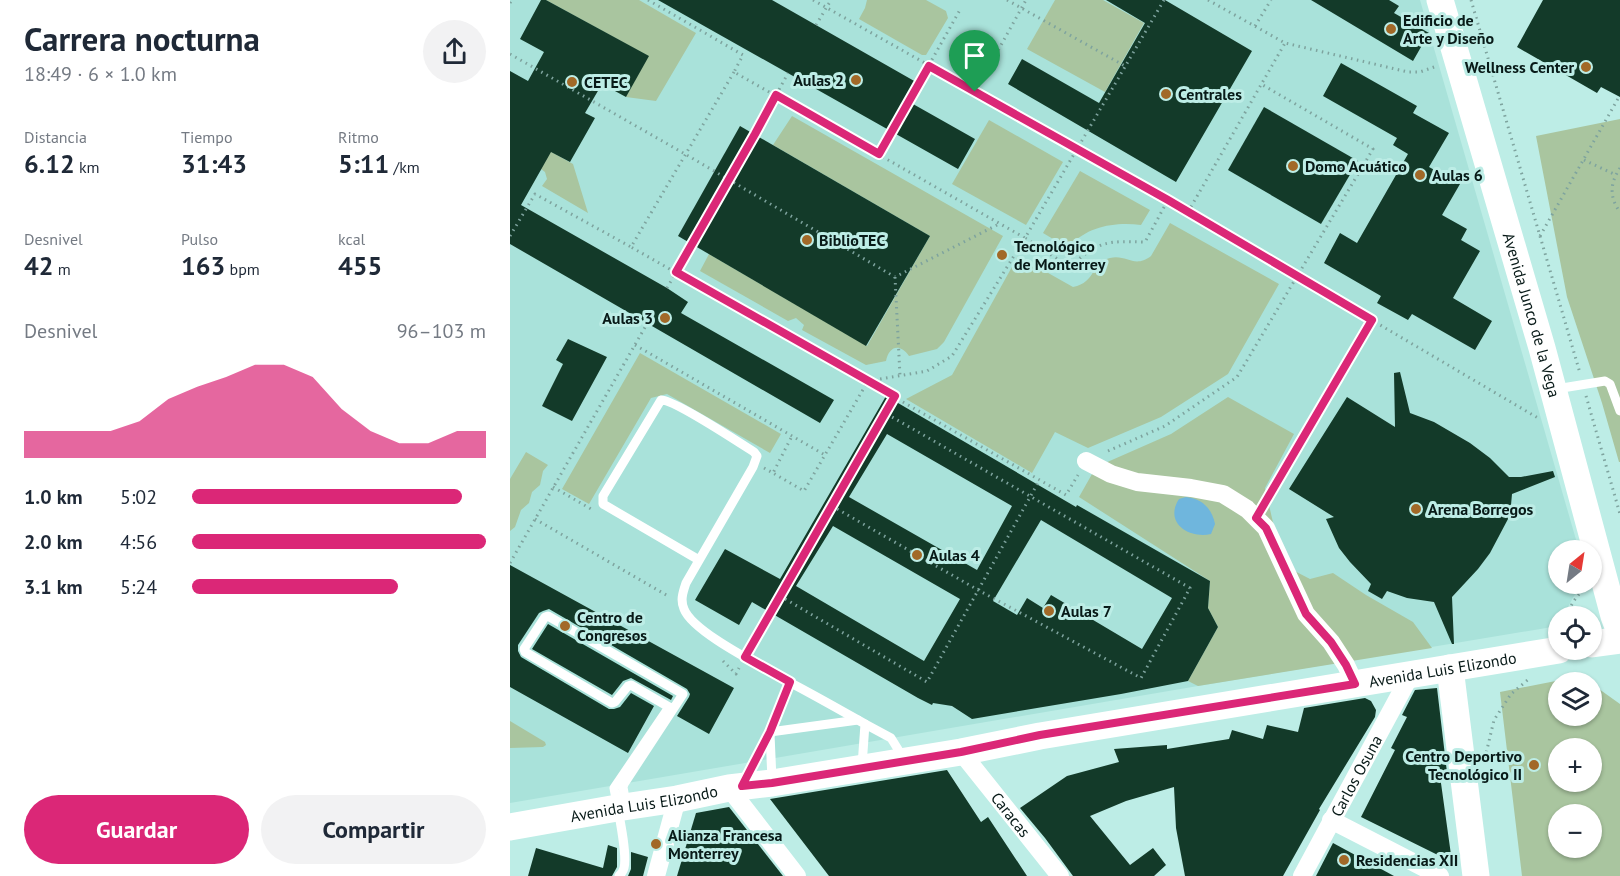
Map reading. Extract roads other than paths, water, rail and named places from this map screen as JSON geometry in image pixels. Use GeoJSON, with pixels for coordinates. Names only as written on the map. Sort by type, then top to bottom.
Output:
{"type":"FeatureCollection","features":[{"type":"Feature","properties":{"kind":"street","name":"Avenida Junco de la Vega"},"geometry":{"type":"LineString","coordinates":[[1440,0],[1457,60],[1567,386],[1614,616],[1620,632]]}},
{"type":"Feature","properties":{"kind":"street","name":"Avenida Junco de la Vega"},"geometry":{"type":"LineString","coordinates":[[1452,0],[1567,386],[1620,588]]}},
{"type":"Feature","properties":{"kind":"street"},"geometry":{"type":"LineString","coordinates":[[1086,461],[1111,474],[1137,482],[1223,494],[1247,509],[1266,528],[1306,614],[1331,642],[1355,684]]}},
{"type":"Feature","properties":{"kind":"street"},"geometry":{"type":"LineString","coordinates":[[1602,643],[1620,640]]}},
{"type":"Feature","properties":{"kind":"street","name":"Avenida Luis Elizondo"},"geometry":{"type":"LineString","coordinates":[[510,827],[735,787],[961,752],[1040,735],[1548,652]]}},
{"type":"Feature","properties":{"kind":"street"},"geometry":{"type":"LineString","coordinates":[[1450,668],[1476,876]]}},
{"type":"Feature","properties":{"kind":"street","name":"Carlos Osuna"},"geometry":{"type":"LineString","coordinates":[[1302,876],[1412,674]]}},
{"type":"Feature","properties":{"kind":"street","name":"Caracas"},"geometry":{"type":"LineString","coordinates":[[961,752],[1060,876]]}},
{"type":"Feature","properties":{"kind":"street"},"geometry":{"type":"LineString","coordinates":[[735,787],[796,876]]}},
{"type":"Feature","properties":{"kind":"street"},"geometry":{"type":"LineString","coordinates":[[656,876],[677,799]]}},
{"type":"Feature","properties":{"kind":"street"},"geometry":{"type":"LineString","coordinates":[[1332,820],[1440,876]]}},
{"type":"Feature","properties":{"kind":"lane"},"geometry":{"type":"LineString","coordinates":[[1567,386],[1603,381],[1609,383],[1620,411]]}},
{"type":"Feature","properties":{"kind":"lane"},"geometry":{"type":"LineString","coordinates":[[699,560],[603,504],[603,496],[661,400],[666,400],[754,452],[757,456],[755,463],[686,583],[682,594],[684,611],[694,623],[745,657],[891,738],[905,760]]}},
{"type":"Feature","properties":{"kind":"lane"},"geometry":{"type":"LineString","coordinates":[[619,876],[625,867],[622,807],[624,784],[683,694],[548,616],[545,617],[525,652],[612,703],[631,685],[669,707],[614,788],[622,807]]}},
{"type":"Feature","properties":{"kind":"lane"},"geometry":{"type":"LineString","coordinates":[[735,787],[770,732],[790,682]]}},
{"type":"Feature","properties":{"kind":"lane"},"geometry":{"type":"LineString","coordinates":[[770,732],[861,722]]}},
{"type":"Feature","properties":{"kind":"lane"},"geometry":{"type":"LineString","coordinates":[[861,722],[862,767]]}},
{"type":"Feature","properties":{"kind":"lane"},"geometry":{"type":"LineString","coordinates":[[770,732],[772,783]]}},
{"type":"Feature","properties":{"kind":"place","name":"Edificio de Arte y Diseño"},"geometry":{"type":"Point","coordinates":[1391,29]}},
{"type":"Feature","properties":{"kind":"place","name":"Wellness Center"},"geometry":{"type":"Point","coordinates":[1586,67]}},
{"type":"Feature","properties":{"kind":"place","name":"Aulas 2"},"geometry":{"type":"Point","coordinates":[856,80]}},
{"type":"Feature","properties":{"kind":"place","name":"CETEC"},"geometry":{"type":"Point","coordinates":[572,82]}},
{"type":"Feature","properties":{"kind":"place","name":"Centrales"},"geometry":{"type":"Point","coordinates":[1166,94]}},
{"type":"Feature","properties":{"kind":"place","name":"Domo Acuático"},"geometry":{"type":"Point","coordinates":[1293,166]}},
{"type":"Feature","properties":{"kind":"place","name":"Aulas 6"},"geometry":{"type":"Point","coordinates":[1420,175]}},
{"type":"Feature","properties":{"kind":"place","name":"BiblioTEC"},"geometry":{"type":"Point","coordinates":[807,240]}},
{"type":"Feature","properties":{"kind":"place","name":"Tecnológico de Monterrey"},"geometry":{"type":"Point","coordinates":[1002,255]}},
{"type":"Feature","properties":{"kind":"place","name":"Aulas 3"},"geometry":{"type":"Point","coordinates":[665,318]}},
{"type":"Feature","properties":{"kind":"place","name":"Arena Borregos"},"geometry":{"type":"Point","coordinates":[1416,509]}},
{"type":"Feature","properties":{"kind":"place","name":"Aulas 4"},"geometry":{"type":"Point","coordinates":[917,555]}},
{"type":"Feature","properties":{"kind":"place","name":"Aulas 7"},"geometry":{"type":"Point","coordinates":[1049,611]}},
{"type":"Feature","properties":{"kind":"place","name":"Centro de Congresos"},"geometry":{"type":"Point","coordinates":[565,626]}},
{"type":"Feature","properties":{"kind":"place","name":"Centro Deportivo Tecnológico II"},"geometry":{"type":"Point","coordinates":[1534,765]}},
{"type":"Feature","properties":{"kind":"place","name":"Alianza Francesa Monterrey"},"geometry":{"type":"Point","coordinates":[656,844]}},
{"type":"Feature","properties":{"kind":"place","name":"Residencias XII"},"geometry":{"type":"Point","coordinates":[1344,860]}}]}
